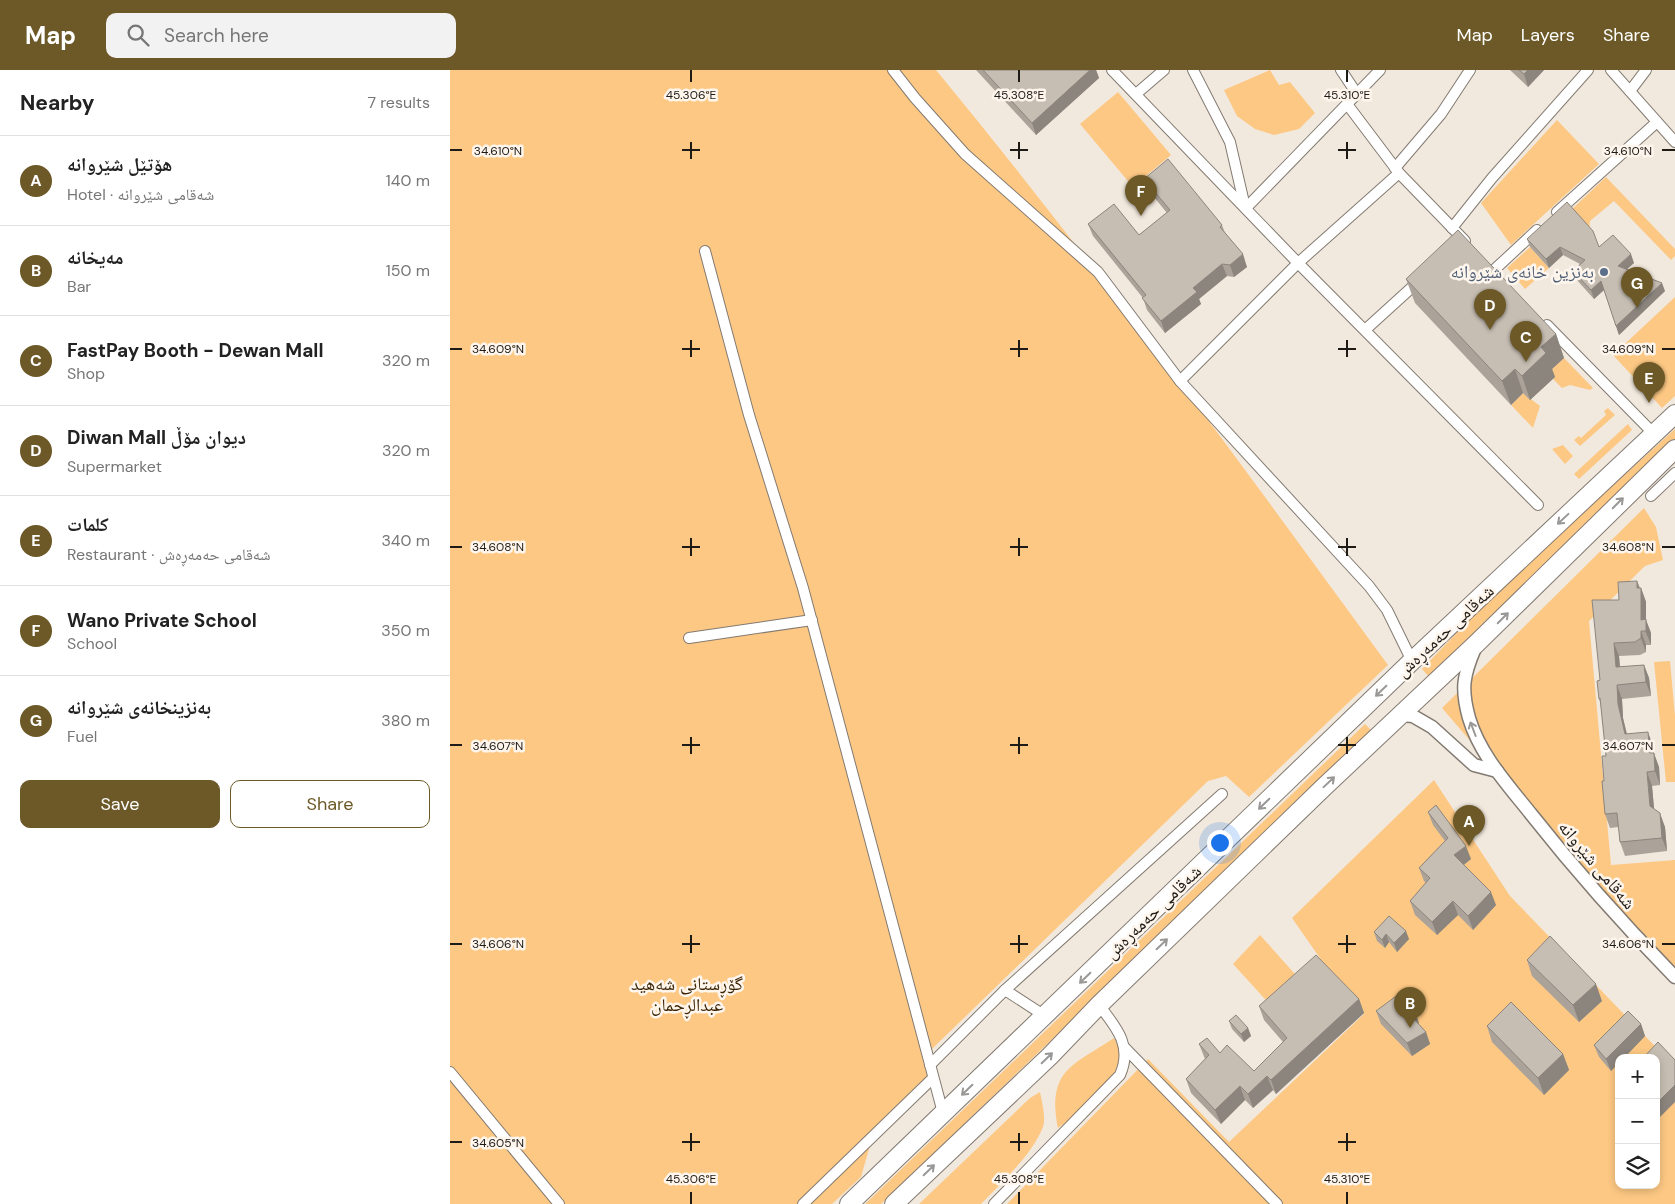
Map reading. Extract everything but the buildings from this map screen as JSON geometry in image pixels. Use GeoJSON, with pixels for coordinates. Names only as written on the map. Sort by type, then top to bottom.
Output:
{"type":"FeatureCollection","features":[{"type":"Feature","properties":{"kind":"highway","name":"شەقامی حەمەڕەش"},"geometry":{"type":"LineString","coordinates":[[849,1204],[1412,661],[1675,414]]}},
{"type":"Feature","properties":{"kind":"highway","name":"شەقامی حەمەڕەش"},"geometry":{"type":"LineString","coordinates":[[894,1204],[1050,1056],[1099,1005],[1400,715],[1477,644],[1675,449]]}},
{"type":"Feature","properties":{"kind":"street"},"geometry":{"type":"LineString","coordinates":[[893,70],[915,98],[965,154],[1098,272],[1180,381],[1369,586],[1387,610],[1412,661]]}},
{"type":"Feature","properties":{"kind":"street"},"geometry":{"type":"LineString","coordinates":[[1112,70],[1298,263],[1538,505]]}},
{"type":"Feature","properties":{"kind":"street"},"geometry":{"type":"LineString","coordinates":[[1136,94],[1164,70]]}},
{"type":"Feature","properties":{"kind":"street"},"geometry":{"type":"LineString","coordinates":[[1193,70],[1230,142],[1246,208]]}},
{"type":"Feature","properties":{"kind":"street"},"geometry":{"type":"LineString","coordinates":[[1342,70],[1357,94]]}},
{"type":"Feature","properties":{"kind":"street"},"geometry":{"type":"LineString","coordinates":[[1246,208],[1380,70]]}},
{"type":"Feature","properties":{"kind":"street"},"geometry":{"type":"LineString","coordinates":[[1180,381],[1298,263],[1397,170],[1437,120],[1470,70]]}},
{"type":"Feature","properties":{"kind":"street"},"geometry":{"type":"LineString","coordinates":[[1452,228],[1492,178],[1588,70]]}},
{"type":"Feature","properties":{"kind":"street"},"geometry":{"type":"LineString","coordinates":[[1611,70],[1675,142]]}},
{"type":"Feature","properties":{"kind":"street"},"geometry":{"type":"LineString","coordinates":[[1630,91],[1646,70]]}},
{"type":"Feature","properties":{"kind":"street"},"geometry":{"type":"LineString","coordinates":[[1347,104],[1397,170],[1452,228],[1464,244]]}},
{"type":"Feature","properties":{"kind":"street"},"geometry":{"type":"LineString","coordinates":[[1494,270],[1657,122]]}},
{"type":"Feature","properties":{"kind":"street"},"geometry":{"type":"LineString","coordinates":[[706,251],[750,415],[812,620],[943,1113]]}},
{"type":"Feature","properties":{"kind":"street"},"geometry":{"type":"LineString","coordinates":[[1365,330],[1429,272]]}},
{"type":"Feature","properties":{"kind":"street"},"geometry":{"type":"LineString","coordinates":[[1539,317],[1654,434]]}},
{"type":"Feature","properties":{"kind":"street"},"geometry":{"type":"LineString","coordinates":[[1651,496],[1675,473]]}},
{"type":"Feature","properties":{"kind":"street"},"geometry":{"type":"LineString","coordinates":[[689,638],[812,620]]}},
{"type":"Feature","properties":{"kind":"street","name":"شەقامی شێروانە"},"geometry":{"type":"LineString","coordinates":[[1477,644],[1465,673],[1465,698],[1478,742],[1497,771],[1585,882],[1675,977]]}},
{"type":"Feature","properties":{"kind":"street"},"geometry":{"type":"LineString","coordinates":[[1400,715],[1413,716],[1432,727],[1474,765],[1497,771]]}},
{"type":"Feature","properties":{"kind":"street"},"geometry":{"type":"LineString","coordinates":[[930,1065],[1005,990],[1222,794]]}},
{"type":"Feature","properties":{"kind":"street"},"geometry":{"type":"LineString","coordinates":[[1005,990],[1045,1016]]}},
{"type":"Feature","properties":{"kind":"street"},"geometry":{"type":"LineString","coordinates":[[994,1204],[1114,1083],[1124,1067],[1125,1048],[1119,1031],[1099,1005]]}},
{"type":"Feature","properties":{"kind":"street"},"geometry":{"type":"LineString","coordinates":[[1125,1048],[1277,1204]]}},
{"type":"Feature","properties":{"kind":"street"},"geometry":{"type":"LineString","coordinates":[[450,1072],[559,1204]]}},
{"type":"Feature","properties":{"kind":"street"},"geometry":{"type":"LineString","coordinates":[[803,1204],[933,1078]]}},
{"type":"Feature","properties":{"kind":"green space","name":"گۆڕستانی شەهید عبدالڕحمان"},"geometry":{"type":"Polygon","coordinates":[[[450,70],[936,70],[1110,290],[1388,665],[1249,797],[1226,776],[1208,781],[932,1049],[921,1053],[928,1079],[875,1128],[861,1177],[832,1204],[450,1204],[450,70]]]}},
{"type":"Feature","properties":{"kind":"green space"},"geometry":{"type":"Polygon","coordinates":[[[1270,70],[1279,85],[1290,82],[1315,113],[1299,129],[1274,135],[1255,129],[1237,116],[1224,90],[1270,70]]]}},
{"type":"Feature","properties":{"kind":"green space"},"geometry":{"type":"Polygon","coordinates":[[[1118,92],[1171,155],[1133,187],[1080,124],[1118,92]]]}},
{"type":"Feature","properties":{"kind":"green space"},"geometry":{"type":"Polygon","coordinates":[[[1557,120],[1599,164],[1511,245],[1481,203],[1557,120]]]}},
{"type":"Feature","properties":{"kind":"green space"},"geometry":{"type":"Polygon","coordinates":[[[1606,177],[1675,249],[1675,256],[1671,260],[1614,201],[1590,221],[1589,231],[1570,211],[1606,177]]]}},
{"type":"Feature","properties":{"kind":"green space"},"geometry":{"type":"Polygon","coordinates":[[[1530,247],[1549,268],[1525,289],[1507,268],[1530,247]]]}},
{"type":"Feature","properties":{"kind":"green space"},"geometry":{"type":"Polygon","coordinates":[[[1675,297],[1675,396],[1662,408],[1613,355],[1675,297]]]}},
{"type":"Feature","properties":{"kind":"green space"},"geometry":{"type":"Polygon","coordinates":[[[1564,358],[1593,388],[1590,390],[1570,385],[1562,388],[1553,379],[1555,377],[1550,371],[1564,358]]]}},
{"type":"Feature","properties":{"kind":"green space"},"geometry":{"type":"Polygon","coordinates":[[[1523,393],[1540,406],[1533,428],[1511,405],[1523,393]]]}},
{"type":"Feature","properties":{"kind":"green space"},"geometry":{"type":"Polygon","coordinates":[[[1608,408],[1615,415],[1580,446],[1574,440],[1579,436],[1581,438],[1606,415],[1604,411],[1608,408]]]}},
{"type":"Feature","properties":{"kind":"green space"},"geometry":{"type":"Polygon","coordinates":[[[1628,424],[1632,430],[1579,479],[1574,474],[1628,424]]]}},
{"type":"Feature","properties":{"kind":"green space"},"geometry":{"type":"Polygon","coordinates":[[[1675,429],[1675,441],[1429,677],[1422,669],[1500,588],[1675,429]]]}},
{"type":"Feature","properties":{"kind":"green space"},"geometry":{"type":"Polygon","coordinates":[[[1563,445],[1573,456],[1565,464],[1552,449],[1563,445]]]}},
{"type":"Feature","properties":{"kind":"green space"},"geometry":{"type":"Polygon","coordinates":[[[1644,508],[1656,527],[1663,560],[1645,566],[1589,621],[1611,865],[1675,860],[1675,980],[1442,708],[1644,508]]]}},
{"type":"Feature","properties":{"kind":"green space"},"geometry":{"type":"Polygon","coordinates":[[[1670,661],[1675,716],[1675,782],[1666,782],[1654,662],[1670,661]]]}},
{"type":"Feature","properties":{"kind":"green space"},"geometry":{"type":"Polygon","coordinates":[[[1365,724],[1372,731],[881,1204],[865,1204],[1365,724]]]}},
{"type":"Feature","properties":{"kind":"green space"},"geometry":{"type":"Polygon","coordinates":[[[1434,780],[1510,896],[1675,1067],[1675,1204],[1007,1204],[1148,1059],[1229,1142],[1364,1014],[1322,961],[1292,918],[1434,780]]]}},
{"type":"Feature","properties":{"kind":"green space"},"geometry":{"type":"Polygon","coordinates":[[[1260,935],[1304,984],[1275,1010],[1233,964],[1260,935]]]}},
{"type":"Feature","properties":{"kind":"green space"},"geometry":{"type":"Polygon","coordinates":[[[1114,1038],[1119,1051],[1118,1064],[1113,1077],[1093,1101],[1058,1128],[1056,1093],[1060,1081],[1075,1063],[1114,1038]]]}},
{"type":"Feature","properties":{"kind":"green space"},"geometry":{"type":"Polygon","coordinates":[[[1040,1092],[1044,1119],[1043,1127],[1038,1137],[1016,1168],[981,1204],[919,1204],[1030,1098],[1040,1092]]]}},
{"type":"Feature","properties":{"kind":"place","name":"Wano Private School"},"geometry":{"type":"Point","coordinates":[1141,216]}},
{"type":"Feature","properties":{"kind":"place","name":"بەنزین خانەی شێروانە"},"geometry":{"type":"Point","coordinates":[1604,272]}},
{"type":"Feature","properties":{"kind":"place","name":"بەنزینخانەی شێروانە"},"geometry":{"type":"Point","coordinates":[1637,308]}},
{"type":"Feature","properties":{"kind":"place","name":"Diwan Mall دیوان مۆڵ"},"geometry":{"type":"Point","coordinates":[1490,330]}},
{"type":"Feature","properties":{"kind":"place","name":"FastPay Booth - Dewan Mall"},"geometry":{"type":"Point","coordinates":[1526,362]}},
{"type":"Feature","properties":{"kind":"place","name":"كلمات"},"geometry":{"type":"Point","coordinates":[1649,403]}},
{"type":"Feature","properties":{"kind":"place","name":"هۆتێل شێروانە"},"geometry":{"type":"Point","coordinates":[1469,846]}},
{"type":"Feature","properties":{"kind":"place","name":"مەیخانە"},"geometry":{"type":"Point","coordinates":[1410,1028]}}]}
